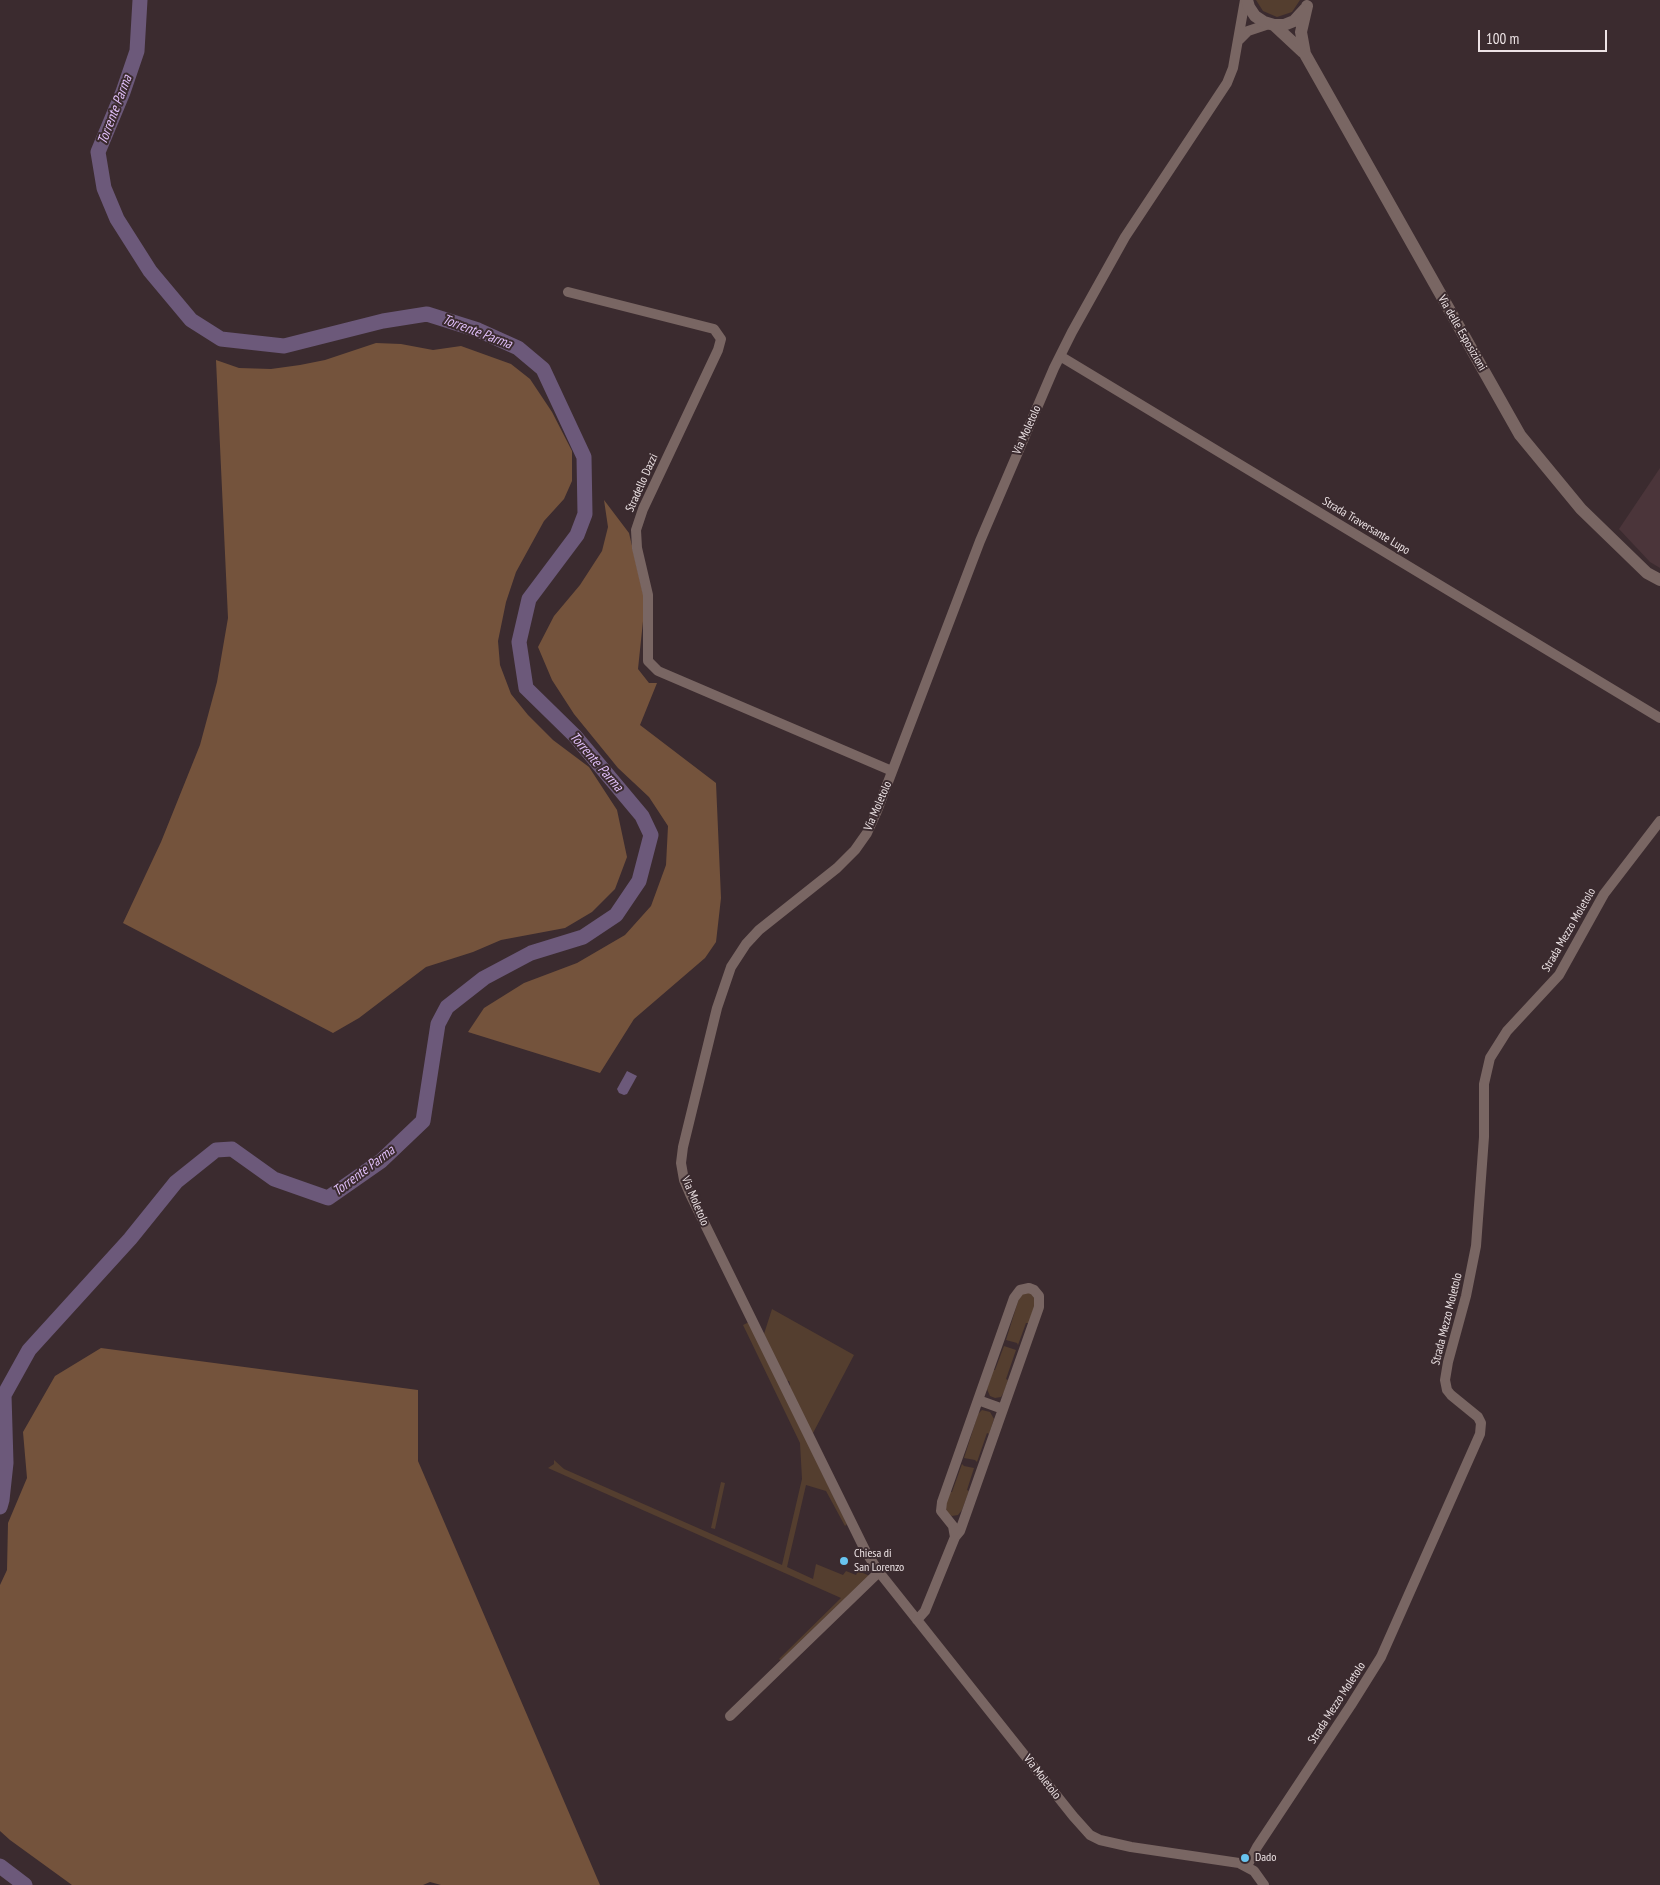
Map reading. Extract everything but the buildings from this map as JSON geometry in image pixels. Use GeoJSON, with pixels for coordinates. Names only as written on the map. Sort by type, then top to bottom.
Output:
{"type":"FeatureCollection","features":[{"type":"Feature","properties":{"kind":"street","name":"Via Moletolo"},"geometry":{"type":"LineString","coordinates":[[1246,0],[1255,16],[1271,27]]}},
{"type":"Feature","properties":{"kind":"street","name":"Via Moletolo"},"geometry":{"type":"LineString","coordinates":[[1246,0],[1231,73],[1227,83],[1125,237],[1060,356],[980,541],[872,823],[855,850],[837,868],[759,930],[736,959],[728,975],[719,999],[681,1158],[683,1174],[690,1194],[855,1532],[879,1572],[1073,1816],[1090,1835],[1110,1844],[1235,1862],[1247,1866]]}},
{"type":"Feature","properties":{"kind":"street"},"geometry":{"type":"LineString","coordinates":[[1238,42],[1248,31],[1294,21],[1302,14],[1308,3]]}},
{"type":"Feature","properties":{"kind":"street","name":"Via delle Esposizioni"},"geometry":{"type":"LineString","coordinates":[[1308,3],[1301,32],[1305,54],[1520,435],[1581,508],[1647,573],[1660,580]]}},
{"type":"Feature","properties":{"kind":"street","name":"Via delle Esposizioni"},"geometry":{"type":"LineString","coordinates":[[1271,27],[1305,54]]}},
{"type":"Feature","properties":{"kind":"street","name":"Stradello Dazzi"},"geometry":{"type":"LineString","coordinates":[[568,292],[714,330],[721,339],[718,350],[643,509],[636,530],[637,548],[648,595],[648,661],[658,671],[892,771]]}},
{"type":"Feature","properties":{"kind":"street","name":"Strada Traversante Lupo"},"geometry":{"type":"LineString","coordinates":[[1060,356],[1660,718]]}},
{"type":"Feature","properties":{"kind":"street","name":"Strada Mezzo Moletolo"},"geometry":{"type":"LineString","coordinates":[[1247,1866],[1259,1844],[1352,1705],[1380,1657],[1480,1434],[1481,1423],[1478,1417],[1451,1395],[1447,1390],[1445,1380],[1474,1260],[1479,1218],[1486,1068],[1507,1031],[1559,975],[1604,894],[1660,821]]}},
{"type":"Feature","properties":{"kind":"street"},"geometry":{"type":"LineString","coordinates":[[917,1620],[925,1611],[955,1537],[960,1531],[1040,1304],[1038,1294],[1031,1289],[1023,1289],[1015,1295],[941,1504],[941,1512],[954,1526],[955,1537]]}},
{"type":"Feature","properties":{"kind":"street"},"geometry":{"type":"LineString","coordinates":[[978,1400],[1003,1409]]}},
{"type":"Feature","properties":{"kind":"street"},"geometry":{"type":"LineString","coordinates":[[947,1519],[958,1520],[967,1511]]}},
{"type":"Feature","properties":{"kind":"street"},"geometry":{"type":"LineString","coordinates":[[730,1716],[879,1572]]}},
{"type":"Feature","properties":{"kind":"street"},"geometry":{"type":"LineString","coordinates":[[1247,1866],[1257,1874],[1264,1885]]}},
{"type":"Feature","properties":{"kind":"shaded area"},"geometry":{"type":"Polygon","coordinates":[[[1256,0],[1300,0],[1292,12],[1277,17],[1263,11],[1256,0]]]}},
{"type":"Feature","properties":{"kind":"shaded area"},"geometry":{"type":"Polygon","coordinates":[[[376,343],[401,344],[433,350],[461,346],[511,364],[530,379],[552,412],[572,451],[572,481],[564,499],[544,521],[516,572],[506,602],[498,641],[500,665],[511,694],[528,715],[553,740],[589,767],[617,810],[627,857],[615,889],[592,912],[565,928],[501,940],[473,952],[426,967],[359,1018],[333,1033],[123,923],[161,842],[200,745],[217,682],[228,618],[216,360],[239,368],[271,369],[325,360],[376,343]]]}},
{"type":"Feature","properties":{"kind":"shaded area"},"geometry":{"type":"Polygon","coordinates":[[[1660,468],[1660,568],[1650,562],[1619,529],[1660,468]]]}},
{"type":"Feature","properties":{"kind":"shaded area"},"geometry":{"type":"Polygon","coordinates":[[[604,500],[629,533],[645,602],[638,669],[649,683],[657,683],[640,725],[716,783],[721,898],[716,942],[705,958],[634,1019],[600,1073],[468,1032],[484,1008],[524,983],[577,963],[625,935],[651,906],[666,865],[668,826],[649,797],[618,768],[574,714],[552,680],[538,647],[554,616],[580,585],[602,551],[608,527],[604,500]]]}},
{"type":"Feature","properties":{"kind":"shaded area"},"geometry":{"type":"Polygon","coordinates":[[[627,1071],[637,1076],[627,1094],[624,1095],[619,1093],[617,1089],[627,1071]]]}},
{"type":"Feature","properties":{"kind":"shaded area"},"geometry":{"type":"Polygon","coordinates":[[[1025,1292],[1031,1293],[1036,1301],[1029,1323],[1026,1323],[1018,1345],[1006,1340],[1020,1295],[1025,1292]]]}},
{"type":"Feature","properties":{"kind":"shaded area"},"geometry":{"type":"Polygon","coordinates":[[[772,1309],[854,1355],[811,1434],[789,1381],[784,1380],[764,1334],[772,1309]]]}},
{"type":"Feature","properties":{"kind":"shaded area"},"geometry":{"type":"Polygon","coordinates":[[[749,1322],[847,1524],[845,1526],[826,1491],[806,1485],[787,1567],[813,1579],[816,1564],[843,1575],[846,1571],[856,1575],[858,1571],[870,1576],[783,1662],[779,1659],[841,1598],[548,1468],[554,1464],[554,1460],[564,1469],[782,1565],[802,1479],[800,1443],[743,1325],[749,1322]]]}},
{"type":"Feature","properties":{"kind":"shaded area"},"geometry":{"type":"Polygon","coordinates":[[[1004,1346],[1016,1350],[1006,1379],[1008,1380],[1004,1392],[1001,1397],[995,1398],[990,1396],[987,1389],[1004,1346]]]}},
{"type":"Feature","properties":{"kind":"shaded area"},"geometry":{"type":"Polygon","coordinates":[[[101,1348],[418,1390],[418,1461],[600,1885],[441,1885],[430,1882],[423,1885],[72,1885],[0,1831],[0,1585],[7,1570],[8,1523],[27,1478],[23,1432],[55,1376],[101,1348]]]}},
{"type":"Feature","properties":{"kind":"shaded area"},"geometry":{"type":"Polygon","coordinates":[[[982,1410],[990,1412],[994,1419],[977,1462],[964,1458],[978,1414],[982,1410]]]}},
{"type":"Feature","properties":{"kind":"shaded area"},"geometry":{"type":"Polygon","coordinates":[[[962,1464],[974,1468],[967,1490],[969,1491],[962,1510],[958,1515],[952,1516],[947,1513],[945,1504],[949,1492],[952,1492],[962,1464]]]}},
{"type":"Feature","properties":{"kind":"shaded area"},"geometry":{"type":"Polygon","coordinates":[[[721,1482],[725,1483],[715,1529],[711,1528],[721,1482]]]}},
{"type":"Feature","properties":{"kind":"waterway","name":"Torrente Parma"},"geometry":{"type":"LineString","coordinates":[[0,1507],[6,1463],[4,1395],[29,1350],[130,1239],[176,1182],[216,1150],[232,1149],[274,1179],[328,1198],[381,1161],[423,1121],[438,1024],[447,1007],[484,978],[531,953],[583,937],[616,915],[639,881],[651,835],[642,816],[575,736],[526,688],[519,642],[529,599],[577,535],[585,514],[584,457],[543,369],[518,348],[478,330],[427,314],[383,321],[284,346],[221,339],[191,320],[150,271],[117,219],[104,188],[98,152],[123,92],[137,51],[140,0]]}},
{"type":"Feature","properties":{"kind":"waterway","name":"Torrente Parma"},"geometry":{"type":"LineString","coordinates":[[0,1866],[25,1885]]}},
{"type":"Feature","properties":{"kind":"place","name":"Chiesa di San Lorenzo"},"geometry":{"type":"Point","coordinates":[844,1561]}},
{"type":"Feature","properties":{"kind":"place","name":"Dado"},"geometry":{"type":"Point","coordinates":[1245,1858]}}]}
